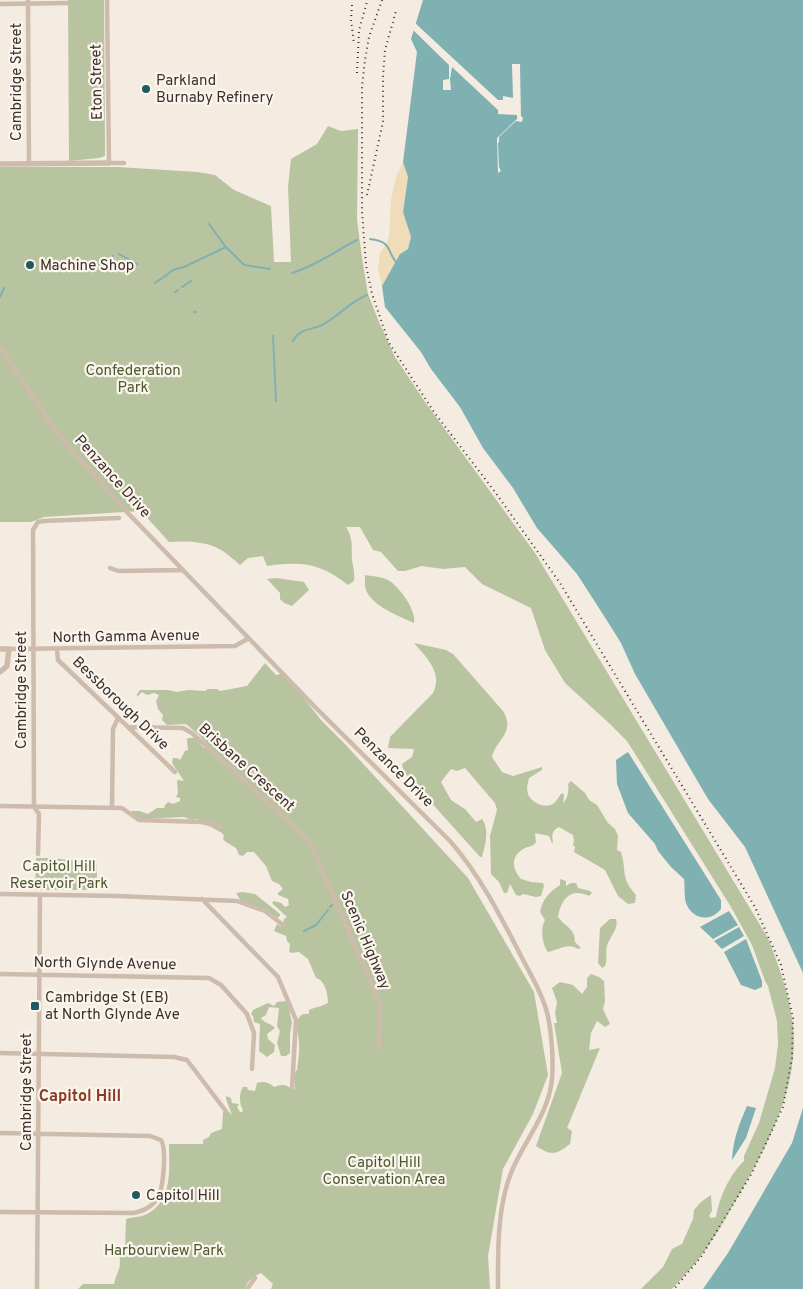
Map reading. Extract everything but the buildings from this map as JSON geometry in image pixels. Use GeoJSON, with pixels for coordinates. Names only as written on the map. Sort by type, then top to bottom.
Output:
{"type":"FeatureCollection","features":[{"type":"Feature","properties":{"kind":"street","name":"Eton Street"},"geometry":{"type":"LineString","coordinates":[[107,0],[109,163]]}},
{"type":"Feature","properties":{"kind":"street"},"geometry":{"type":"LineString","coordinates":[[0,4],[28,2],[68,3]]}},
{"type":"Feature","properties":{"kind":"street","name":"Cambridge Street"},"geometry":{"type":"LineString","coordinates":[[28,2],[29,164]]}},
{"type":"Feature","properties":{"kind":"street"},"geometry":{"type":"LineString","coordinates":[[0,164],[124,163]]}},
{"type":"Feature","properties":{"kind":"street","name":"Penzance Drive"},"geometry":{"type":"LineString","coordinates":[[0,347],[57,433],[128,513],[315,707],[465,858],[506,927],[540,993],[546,1010],[553,1062],[553,1078],[548,1100],[511,1172],[506,1186],[500,1231],[498,1289]]}},
{"type":"Feature","properties":{"kind":"street","name":"Cambridge Street"},"geometry":{"type":"LineString","coordinates":[[38,854],[39,814],[34,806],[32,535],[34,525],[43,520],[118,518]]}},
{"type":"Feature","properties":{"kind":"street"},"geometry":{"type":"LineString","coordinates":[[110,568],[118,572],[183,570]]}},
{"type":"Feature","properties":{"kind":"street","name":"North Gamma Avenue"},"geometry":{"type":"LineString","coordinates":[[0,649],[57,650],[234,646],[249,638]]}},
{"type":"Feature","properties":{"kind":"street"},"geometry":{"type":"LineString","coordinates":[[0,672],[8,663],[9,649]]}},
{"type":"Feature","properties":{"kind":"street","name":"Bessborough Drive"},"geometry":{"type":"LineString","coordinates":[[57,650],[58,660],[175,772]]}},
{"type":"Feature","properties":{"kind":"street"},"geometry":{"type":"LineString","coordinates":[[112,808],[113,729],[118,718]]}},
{"type":"Feature","properties":{"kind":"street","name":"Brisbane Crescent"},"geometry":{"type":"LineString","coordinates":[[128,727],[183,728],[192,733],[302,834],[311,845]]}},
{"type":"Feature","properties":{"kind":"street"},"geometry":{"type":"LineString","coordinates":[[0,806],[122,808],[139,820],[202,822],[221,827]]}},
{"type":"Feature","properties":{"kind":"street","name":"Scenic Highway"},"geometry":{"type":"LineString","coordinates":[[311,845],[380,1004],[379,1048]]}},
{"type":"Feature","properties":{"kind":"street"},"geometry":{"type":"LineString","coordinates":[[0,894],[237,900],[265,911],[283,925]]}},
{"type":"Feature","properties":{"kind":"street","name":"Cambridge Street"},"geometry":{"type":"LineString","coordinates":[[37,1289],[40,895]]}},
{"type":"Feature","properties":{"kind":"street"},"geometry":{"type":"LineString","coordinates":[[201,899],[278,977],[296,1020],[292,1088]]}},
{"type":"Feature","properties":{"kind":"street","name":"North Glynde Avenue"},"geometry":{"type":"LineString","coordinates":[[0,974],[209,978],[221,985],[247,1014],[254,1033],[252,1069]]}},
{"type":"Feature","properties":{"kind":"street"},"geometry":{"type":"LineString","coordinates":[[0,1054],[174,1056],[188,1060],[225,1110]]}},
{"type":"Feature","properties":{"kind":"street"},"geometry":{"type":"LineString","coordinates":[[0,1133],[150,1136],[161,1140],[164,1148],[162,1188],[155,1202],[148,1208],[138,1212],[0,1212]]}},
{"type":"Feature","properties":{"kind":"street"},"geometry":{"type":"LineString","coordinates":[[247,1289],[255,1278]]}},
{"type":"Feature","properties":{"kind":"green space"},"geometry":{"type":"Polygon","coordinates":[[[68,0],[104,0],[105,156],[99,158],[69,161],[68,0]]]}},
{"type":"Feature","properties":{"kind":"green space","name":"Confederation Park"},"geometry":{"type":"Polygon","coordinates":[[[328,126],[341,131],[358,129],[357,220],[362,258],[368,294],[395,357],[425,402],[535,553],[768,938],[783,980],[793,1025],[794,1047],[787,1090],[780,1111],[763,1152],[719,1229],[700,1257],[672,1289],[641,1289],[663,1267],[672,1249],[682,1244],[693,1219],[694,1210],[711,1195],[712,1211],[709,1216],[711,1218],[716,1217],[726,1187],[744,1161],[744,1156],[759,1123],[775,1068],[778,1044],[777,1021],[768,986],[752,945],[731,907],[627,741],[565,683],[545,650],[531,608],[482,584],[465,567],[443,569],[422,566],[398,571],[381,552],[373,550],[360,527],[346,527],[351,539],[354,575],[354,581],[348,585],[328,572],[310,565],[267,566],[263,556],[248,558],[240,565],[224,552],[203,543],[169,542],[141,511],[44,517],[31,522],[0,522],[0,167],[118,167],[197,172],[215,175],[234,190],[271,206],[274,262],[291,262],[288,187],[291,159],[317,144],[328,126]]]}},
{"type":"Feature","properties":{"kind":"green space"},"geometry":{"type":"Polygon","coordinates":[[[365,575],[386,579],[392,583],[410,606],[413,612],[414,623],[389,611],[372,599],[366,589],[365,575]]]}},
{"type":"Feature","properties":{"kind":"green space"},"geometry":{"type":"Polygon","coordinates":[[[276,578],[304,582],[309,590],[292,606],[280,599],[280,593],[267,579],[276,578]]]}},
{"type":"Feature","properties":{"kind":"green space"},"geometry":{"type":"Polygon","coordinates":[[[414,643],[446,650],[453,654],[503,711],[507,725],[506,730],[492,757],[502,772],[513,776],[542,767],[542,770],[529,778],[527,786],[527,792],[534,802],[548,806],[555,802],[562,793],[564,795],[563,803],[568,794],[568,784],[571,781],[585,793],[589,800],[597,805],[618,836],[617,850],[621,852],[626,878],[636,895],[635,903],[628,904],[618,896],[605,870],[574,852],[573,835],[559,827],[553,832],[553,843],[549,836],[535,833],[535,844],[520,851],[515,858],[515,870],[521,879],[543,883],[541,896],[516,895],[510,884],[507,893],[504,893],[499,882],[491,874],[490,836],[497,810],[495,803],[465,768],[457,771],[451,769],[441,782],[451,800],[465,809],[476,822],[482,819],[486,828],[486,838],[482,857],[480,857],[404,772],[402,764],[412,757],[414,749],[388,748],[390,737],[433,693],[436,686],[435,672],[432,666],[414,643]]]}},
{"type":"Feature","properties":{"kind":"green space","name":"Capitol Hill Conservation Area"},"geometry":{"type":"Polygon","coordinates":[[[265,663],[276,675],[281,674],[296,688],[321,720],[468,878],[534,992],[548,1075],[533,1114],[503,1169],[488,1256],[490,1289],[271,1289],[273,1284],[261,1273],[251,1279],[245,1289],[78,1289],[83,1284],[114,1284],[120,1267],[119,1254],[125,1250],[126,1219],[149,1213],[157,1207],[166,1192],[169,1173],[169,1144],[203,1144],[203,1140],[209,1137],[211,1133],[222,1129],[223,1112],[227,1110],[232,1115],[226,1096],[231,1098],[232,1103],[239,1104],[237,1107],[242,1112],[240,1098],[243,1087],[255,1091],[257,1083],[264,1082],[274,1087],[284,1085],[293,1090],[295,1089],[294,1074],[297,1070],[299,1049],[298,1019],[304,1014],[309,1014],[309,1010],[328,1003],[322,981],[316,978],[308,959],[299,952],[291,953],[289,951],[290,944],[286,936],[274,931],[277,924],[282,927],[284,919],[287,917],[272,903],[274,901],[281,903],[285,907],[289,905],[288,899],[278,895],[283,889],[279,884],[272,881],[266,866],[254,852],[247,852],[243,856],[239,855],[236,848],[223,839],[222,833],[197,819],[191,820],[184,817],[140,819],[131,813],[132,811],[139,811],[148,814],[157,808],[164,808],[168,802],[173,804],[180,801],[180,798],[176,797],[178,793],[177,781],[184,781],[172,763],[173,758],[180,760],[185,751],[188,750],[188,738],[195,738],[204,748],[207,744],[186,724],[167,725],[162,720],[163,715],[158,709],[156,701],[159,695],[154,693],[147,695],[142,692],[137,697],[140,690],[168,690],[177,692],[217,689],[220,691],[247,686],[265,663]]]}},
{"type":"Feature","properties":{"kind":"green space","name":"Capitol Hill Reservoir Park"},"geometry":{"type":"Polygon","coordinates":[[[36,858],[97,863],[97,890],[35,890],[36,858]]]}},
{"type":"Feature","properties":{"kind":"green space"},"geometry":{"type":"Polygon","coordinates":[[[560,879],[566,881],[566,886],[576,883],[578,888],[592,893],[589,896],[577,893],[572,894],[561,905],[558,917],[571,931],[575,937],[575,942],[581,948],[567,946],[548,952],[542,936],[545,920],[540,912],[547,897],[560,885],[560,879]]]}},
{"type":"Feature","properties":{"kind":"green space"},"geometry":{"type":"Polygon","coordinates":[[[236,893],[255,894],[280,914],[280,916],[277,918],[241,901],[236,893]]]}},
{"type":"Feature","properties":{"kind":"green space"},"geometry":{"type":"Polygon","coordinates":[[[610,919],[616,919],[617,923],[608,942],[606,963],[602,968],[598,963],[600,928],[610,919]]]}},
{"type":"Feature","properties":{"kind":"green space"},"geometry":{"type":"Polygon","coordinates":[[[591,974],[604,981],[605,1001],[603,1009],[610,1024],[605,1027],[597,1021],[591,1033],[589,1050],[600,1048],[567,1128],[572,1131],[570,1144],[557,1152],[550,1153],[536,1146],[562,1073],[554,1023],[557,1023],[555,1013],[557,1002],[552,988],[560,982],[573,985],[582,994],[587,987],[587,978],[591,974]]]}},
{"type":"Feature","properties":{"kind":"green space"},"geometry":{"type":"Polygon","coordinates":[[[286,1001],[292,1023],[290,1053],[286,1056],[281,1056],[277,1043],[280,1031],[277,1026],[279,1008],[269,1007],[266,1015],[261,1018],[275,1028],[267,1034],[268,1039],[275,1045],[274,1052],[267,1057],[259,1051],[260,1024],[254,1022],[251,1014],[253,1010],[268,1003],[274,1006],[277,1002],[286,1001]]]}},
{"type":"Feature","properties":{"kind":"sand"},"geometry":{"type":"Polygon","coordinates":[[[403,162],[408,176],[403,212],[411,237],[408,249],[400,254],[382,286],[378,270],[380,253],[387,243],[389,236],[391,200],[396,177],[403,162]]]}},
{"type":"Feature","properties":{"kind":"water"},"geometry":{"type":"Polygon","coordinates":[[[423,0],[803,0],[803,973],[745,847],[708,799],[635,674],[621,643],[606,619],[577,574],[537,528],[513,488],[483,448],[460,407],[431,369],[421,352],[385,307],[382,286],[400,254],[408,249],[411,237],[403,212],[408,177],[403,162],[417,52],[411,39],[423,0]]]}},
{"type":"Feature","properties":{"kind":"water"},"geometry":{"type":"Polygon","coordinates":[[[628,752],[721,900],[721,909],[712,916],[702,917],[692,913],[685,900],[684,879],[671,867],[658,851],[655,844],[628,813],[617,784],[616,760],[628,752]]]}},
{"type":"Feature","properties":{"kind":"water"},"geometry":{"type":"Polygon","coordinates":[[[729,911],[738,925],[713,939],[700,927],[729,911]]]}},
{"type":"Feature","properties":{"kind":"water"},"geometry":{"type":"Polygon","coordinates":[[[739,927],[744,936],[722,949],[714,941],[739,927]]]}},
{"type":"Feature","properties":{"kind":"water"},"geometry":{"type":"Polygon","coordinates":[[[746,939],[762,981],[762,987],[755,990],[741,985],[724,952],[746,939]]]}},
{"type":"Feature","properties":{"kind":"water"},"geometry":{"type":"Polygon","coordinates":[[[747,1106],[756,1108],[746,1138],[732,1160],[737,1132],[747,1106]]]}},
{"type":"Feature","properties":{"kind":"water"},"geometry":{"type":"Polygon","coordinates":[[[803,1108],[803,1289],[703,1289],[728,1253],[792,1143],[803,1108]]]}},
{"type":"Feature","properties":{"kind":"pier"},"geometry":{"type":"Polygon","coordinates":[[[414,22],[498,100],[503,100],[503,96],[513,98],[512,64],[520,64],[521,116],[523,118],[522,122],[516,121],[499,137],[499,167],[501,171],[498,173],[497,138],[517,119],[517,115],[498,114],[498,110],[452,67],[451,90],[443,90],[443,80],[449,79],[449,65],[412,29],[414,22]]]}},
{"type":"Feature","properties":{"kind":"waterway"},"geometry":{"type":"LineString","coordinates":[[209,224],[225,246]]}},
{"type":"Feature","properties":{"kind":"waterway"},"geometry":{"type":"LineString","coordinates":[[370,239],[386,244],[396,262]]}},
{"type":"Feature","properties":{"kind":"waterway"},"geometry":{"type":"LineString","coordinates":[[292,273],[317,262],[357,240]]}},
{"type":"Feature","properties":{"kind":"waterway"},"geometry":{"type":"LineString","coordinates":[[164,277],[173,270],[184,267],[226,247],[244,265],[270,269]]}},
{"type":"Feature","properties":{"kind":"waterway"},"geometry":{"type":"LineString","coordinates":[[119,254],[137,264]]}},
{"type":"Feature","properties":{"kind":"waterway"},"geometry":{"type":"LineString","coordinates":[[155,283],[162,278]]}},
{"type":"Feature","properties":{"kind":"waterway"},"geometry":{"type":"LineString","coordinates":[[182,287],[191,281]]}},
{"type":"Feature","properties":{"kind":"waterway"},"geometry":{"type":"LineString","coordinates":[[0,297],[4,288]]}},
{"type":"Feature","properties":{"kind":"waterway"},"geometry":{"type":"LineString","coordinates":[[293,341],[301,332],[326,323],[354,302],[367,295]]}},
{"type":"Feature","properties":{"kind":"waterway"},"geometry":{"type":"LineString","coordinates":[[273,336],[276,401]]}},
{"type":"Feature","properties":{"kind":"waterway"},"geometry":{"type":"LineString","coordinates":[[304,931],[316,925],[328,910]]}},
{"type":"Feature","properties":{"kind":"railway"},"geometry":{"type":"LineString","coordinates":[[382,0],[369,37],[362,87],[362,211],[366,265],[372,294],[389,343],[434,412],[495,492],[560,583],[755,907],[781,965],[793,1018],[792,1058],[783,1107],[752,1173],[701,1257],[674,1289]]}},
{"type":"Feature","properties":{"kind":"railway"},"geometry":{"type":"LineString","coordinates":[[357,73],[359,30],[367,2]]}},
{"type":"Feature","properties":{"kind":"railway"},"geometry":{"type":"LineString","coordinates":[[352,5],[351,20],[354,44]]}},
{"type":"Feature","properties":{"kind":"railway"},"geometry":{"type":"LineString","coordinates":[[367,195],[383,122],[385,50],[396,11]]}},
{"type":"Feature","properties":{"kind":"place","name":"Parkland Burnaby Refinery"},"geometry":{"type":"Point","coordinates":[146,89]}},
{"type":"Feature","properties":{"kind":"place","name":"Machine Shop"},"geometry":{"type":"Point","coordinates":[30,265]}},
{"type":"Feature","properties":{"kind":"place","name":"Cambridge St (EB) at North Glynde Ave"},"geometry":{"type":"Point","coordinates":[35,1006]}},
{"type":"Feature","properties":{"kind":"place","name":"Capitol Hill"},"geometry":{"type":"Point","coordinates":[136,1195]}},
{"type":"Feature","properties":{"kind":"district","name":"Capitol Hill"},"geometry":{"type":"Point","coordinates":[80,1095]}},
{"type":"Feature","properties":{"kind":"park label","name":"Harbourview Park"},"geometry":{"type":"Point","coordinates":[164,1250]}}]}
